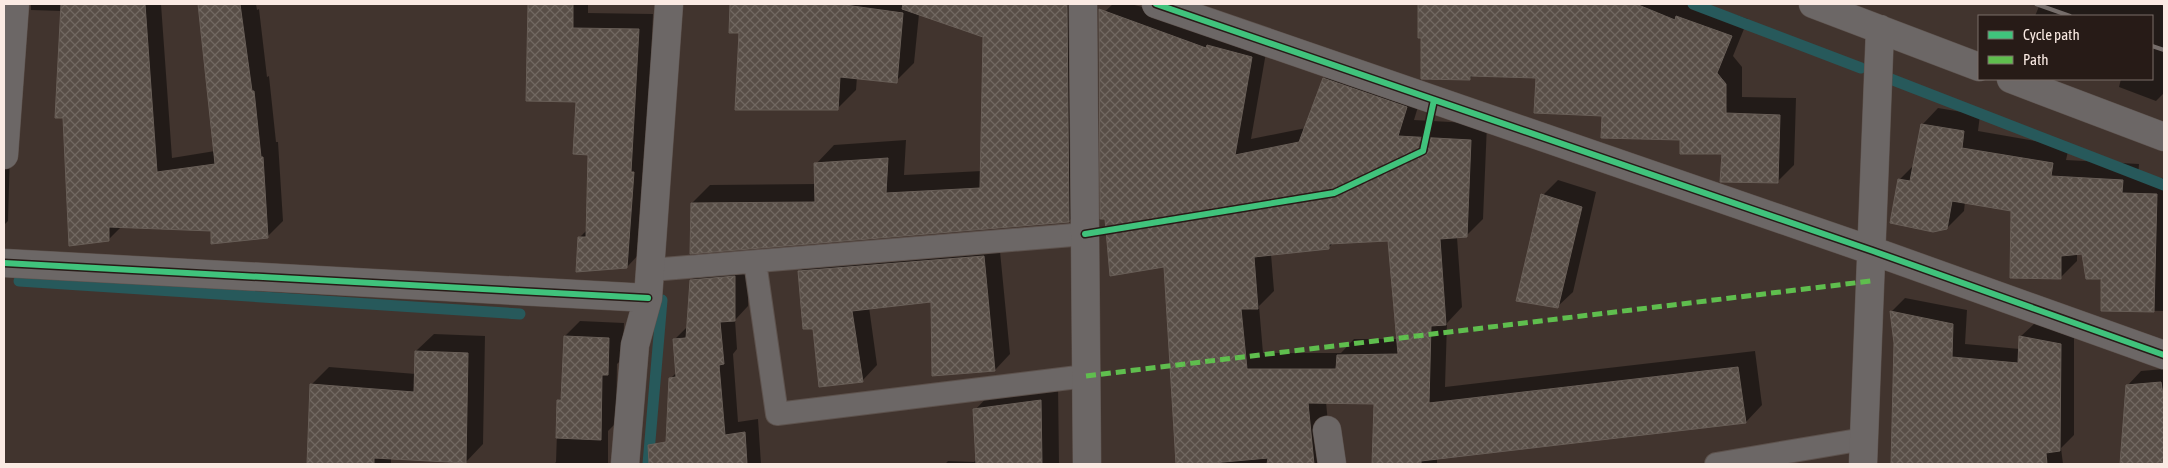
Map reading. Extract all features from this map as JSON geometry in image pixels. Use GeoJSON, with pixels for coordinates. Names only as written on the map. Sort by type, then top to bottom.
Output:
{"type":"FeatureCollection","features":[{"type":"Feature","properties":{"kind":"street"},"geometry":{"type":"LineString","coordinates":[[4,155],[15,4]]}},
{"type":"Feature","properties":{"kind":"street"},"geometry":{"type":"LineString","coordinates":[[625,464],[635,345],[648,298],[651,270],[669,4]]}},
{"type":"Feature","properties":{"kind":"street"},"geometry":{"type":"LineString","coordinates":[[1082,4],[1087,464]]}},
{"type":"Feature","properties":{"kind":"street"},"geometry":{"type":"LineString","coordinates":[[1156,4],[1873,251],[2164,354]]}},
{"type":"Feature","properties":{"kind":"street"},"geometry":{"type":"LineString","coordinates":[[1813,4],[1978,67]]}},
{"type":"Feature","properties":{"kind":"street"},"geometry":{"type":"LineString","coordinates":[[1864,452],[1873,251],[1877,54],[1880,29]]}},
{"type":"Feature","properties":{"kind":"street"},"geometry":{"type":"LineString","coordinates":[[2014,80],[2164,137]]}},
{"type":"Feature","properties":{"kind":"street"},"geometry":{"type":"LineString","coordinates":[[4,263],[648,298]]}},
{"type":"Feature","properties":{"kind":"street"},"geometry":{"type":"LineString","coordinates":[[1327,430],[1332,464]]}},
{"type":"Feature","properties":{"kind":"lane"},"geometry":{"type":"LineString","coordinates":[[651,270],[1085,234]]}},
{"type":"Feature","properties":{"kind":"lane"},"geometry":{"type":"LineString","coordinates":[[755,262],[777,414],[1086,376]]}},
{"type":"Feature","properties":{"kind":"lane"},"geometry":{"type":"LineString","coordinates":[[1716,464],[1864,452]]}},
{"type":"Feature","properties":{"kind":"building"},"geometry":{"type":"Polygon","coordinates":[[[61,4],[145,4],[157,172],[215,164],[198,4],[240,4],[252,91],[254,91],[261,157],[263,157],[268,238],[211,244],[211,231],[109,227],[109,241],[69,246],[63,118],[55,118],[61,4]]]}},
{"type":"Feature","properties":{"kind":"building"},"geometry":{"type":"Polygon","coordinates":[[[528,4],[573,4],[573,28],[639,29],[631,172],[634,172],[627,268],[576,272],[578,237],[586,237],[588,155],[573,154],[576,102],[526,101],[528,4]]]}},
{"type":"Feature","properties":{"kind":"building"},"geometry":{"type":"Polygon","coordinates":[[[730,4],[838,4],[903,13],[897,83],[840,77],[838,110],[735,110],[739,33],[729,33],[730,4]]]}},
{"type":"Feature","properties":{"kind":"building"},"geometry":{"type":"Polygon","coordinates":[[[903,4],[1067,4],[1069,222],[690,254],[691,203],[815,202],[814,163],[888,158],[886,193],[980,188],[983,37],[902,9],[903,4]]]}},
{"type":"Feature","properties":{"kind":"building"},"geometry":{"type":"Polygon","coordinates":[[[1418,4],[1636,4],[1675,20],[1676,16],[1732,36],[1717,73],[1726,84],[1726,113],[1780,115],[1778,183],[1720,182],[1722,154],[1680,154],[1680,140],[1601,138],[1602,116],[1534,113],[1536,78],[1470,76],[1470,80],[1421,79],[1421,38],[1418,38],[1418,4]]]}},
{"type":"Feature","properties":{"kind":"building"},"geometry":{"type":"Polygon","coordinates":[[[1099,9],[1206,48],[1207,45],[1252,57],[1235,155],[1299,142],[1323,78],[1407,107],[1398,136],[1471,140],[1467,237],[1440,239],[1446,325],[1431,326],[1429,403],[1738,367],[1746,423],[1421,461],[1421,464],[1372,464],[1374,404],[1308,403],[1314,464],[1267,464],[1268,458],[1202,464],[1176,464],[1164,267],[1110,276],[1105,219],[1100,219],[1099,9]],[[1388,241],[1329,244],[1329,249],[1254,257],[1258,309],[1241,309],[1247,369],[1336,369],[1337,355],[1398,354],[1388,241]]]}},
{"type":"Feature","properties":{"kind":"building"},"geometry":{"type":"Polygon","coordinates":[[[1921,124],[1964,131],[1962,148],[2053,163],[2051,176],[2123,180],[2122,193],[2157,194],[2154,312],[2101,311],[2101,279],[2086,279],[2082,254],[2061,256],[2061,279],[2010,278],[2011,211],[1952,201],[1947,229],[1933,232],[1890,223],[1898,179],[1910,181],[1921,124]]]}},
{"type":"Feature","properties":{"kind":"building"},"geometry":{"type":"Polygon","coordinates":[[[1541,194],[1582,207],[1558,308],[1516,301],[1541,194]]]}},
{"type":"Feature","properties":{"kind":"building"},"geometry":{"type":"Polygon","coordinates":[[[984,256],[995,371],[932,376],[931,302],[852,311],[863,382],[819,387],[813,329],[803,329],[798,271],[984,256]]]}},
{"type":"Feature","properties":{"kind":"building"},"geometry":{"type":"Polygon","coordinates":[[[735,276],[735,321],[720,322],[724,364],[719,365],[725,435],[745,432],[747,464],[649,464],[648,445],[666,442],[669,378],[676,377],[673,339],[686,338],[690,280],[735,276]]]}},
{"type":"Feature","properties":{"kind":"building"},"geometry":{"type":"Polygon","coordinates":[[[1890,311],[1953,324],[1952,357],[2018,363],[2019,336],[2061,344],[2060,451],[2046,453],[2047,464],[1891,464],[1894,343],[1890,311]]]}},
{"type":"Feature","properties":{"kind":"building"},"geometry":{"type":"Polygon","coordinates":[[[564,336],[609,338],[608,375],[602,375],[601,440],[556,438],[557,400],[561,400],[564,336]]]}},
{"type":"Feature","properties":{"kind":"building"},"geometry":{"type":"Polygon","coordinates":[[[415,351],[468,353],[466,463],[374,458],[374,464],[307,464],[310,384],[414,392],[415,351]]]}},
{"type":"Feature","properties":{"kind":"building"},"geometry":{"type":"Polygon","coordinates":[[[2161,382],[2164,401],[2164,464],[2120,464],[2126,385],[2161,382]]]}},
{"type":"Feature","properties":{"kind":"building"},"geometry":{"type":"Polygon","coordinates":[[[1041,400],[1042,464],[976,464],[973,409],[1041,400]]]}},
{"type":"Feature","properties":{"kind":"waterway"},"geometry":{"type":"LineString","coordinates":[[1693,4],[1861,68]]}},
{"type":"Feature","properties":{"kind":"waterway"},"geometry":{"type":"LineString","coordinates":[[1888,78],[2164,185]]}},
{"type":"Feature","properties":{"kind":"waterway"},"geometry":{"type":"LineString","coordinates":[[19,281],[520,314]]}},
{"type":"Feature","properties":{"kind":"waterway"},"geometry":{"type":"LineString","coordinates":[[648,464],[662,300]]}},
{"type":"Feature","properties":{"kind":"railway"},"geometry":{"type":"LineString","coordinates":[[2036,4],[2067,15]]}},
{"type":"Feature","properties":{"kind":"railway"},"geometry":{"type":"LineString","coordinates":[[2153,46],[2164,50]]}},
{"type":"Feature","properties":{"kind":"marked path"},"geometry":{"type":"LineString","coordinates":[[1086,376],[1871,281]]}},
{"type":"Feature","properties":{"kind":"cycle path"},"geometry":{"type":"LineString","coordinates":[[1156,4],[1873,251],[2164,355]]}},
{"type":"Feature","properties":{"kind":"cycle path"},"geometry":{"type":"LineString","coordinates":[[1085,234],[1334,193],[1423,151],[1434,100]]}},
{"type":"Feature","properties":{"kind":"cycle path"},"geometry":{"type":"LineString","coordinates":[[4,263],[648,298]]}}]}
